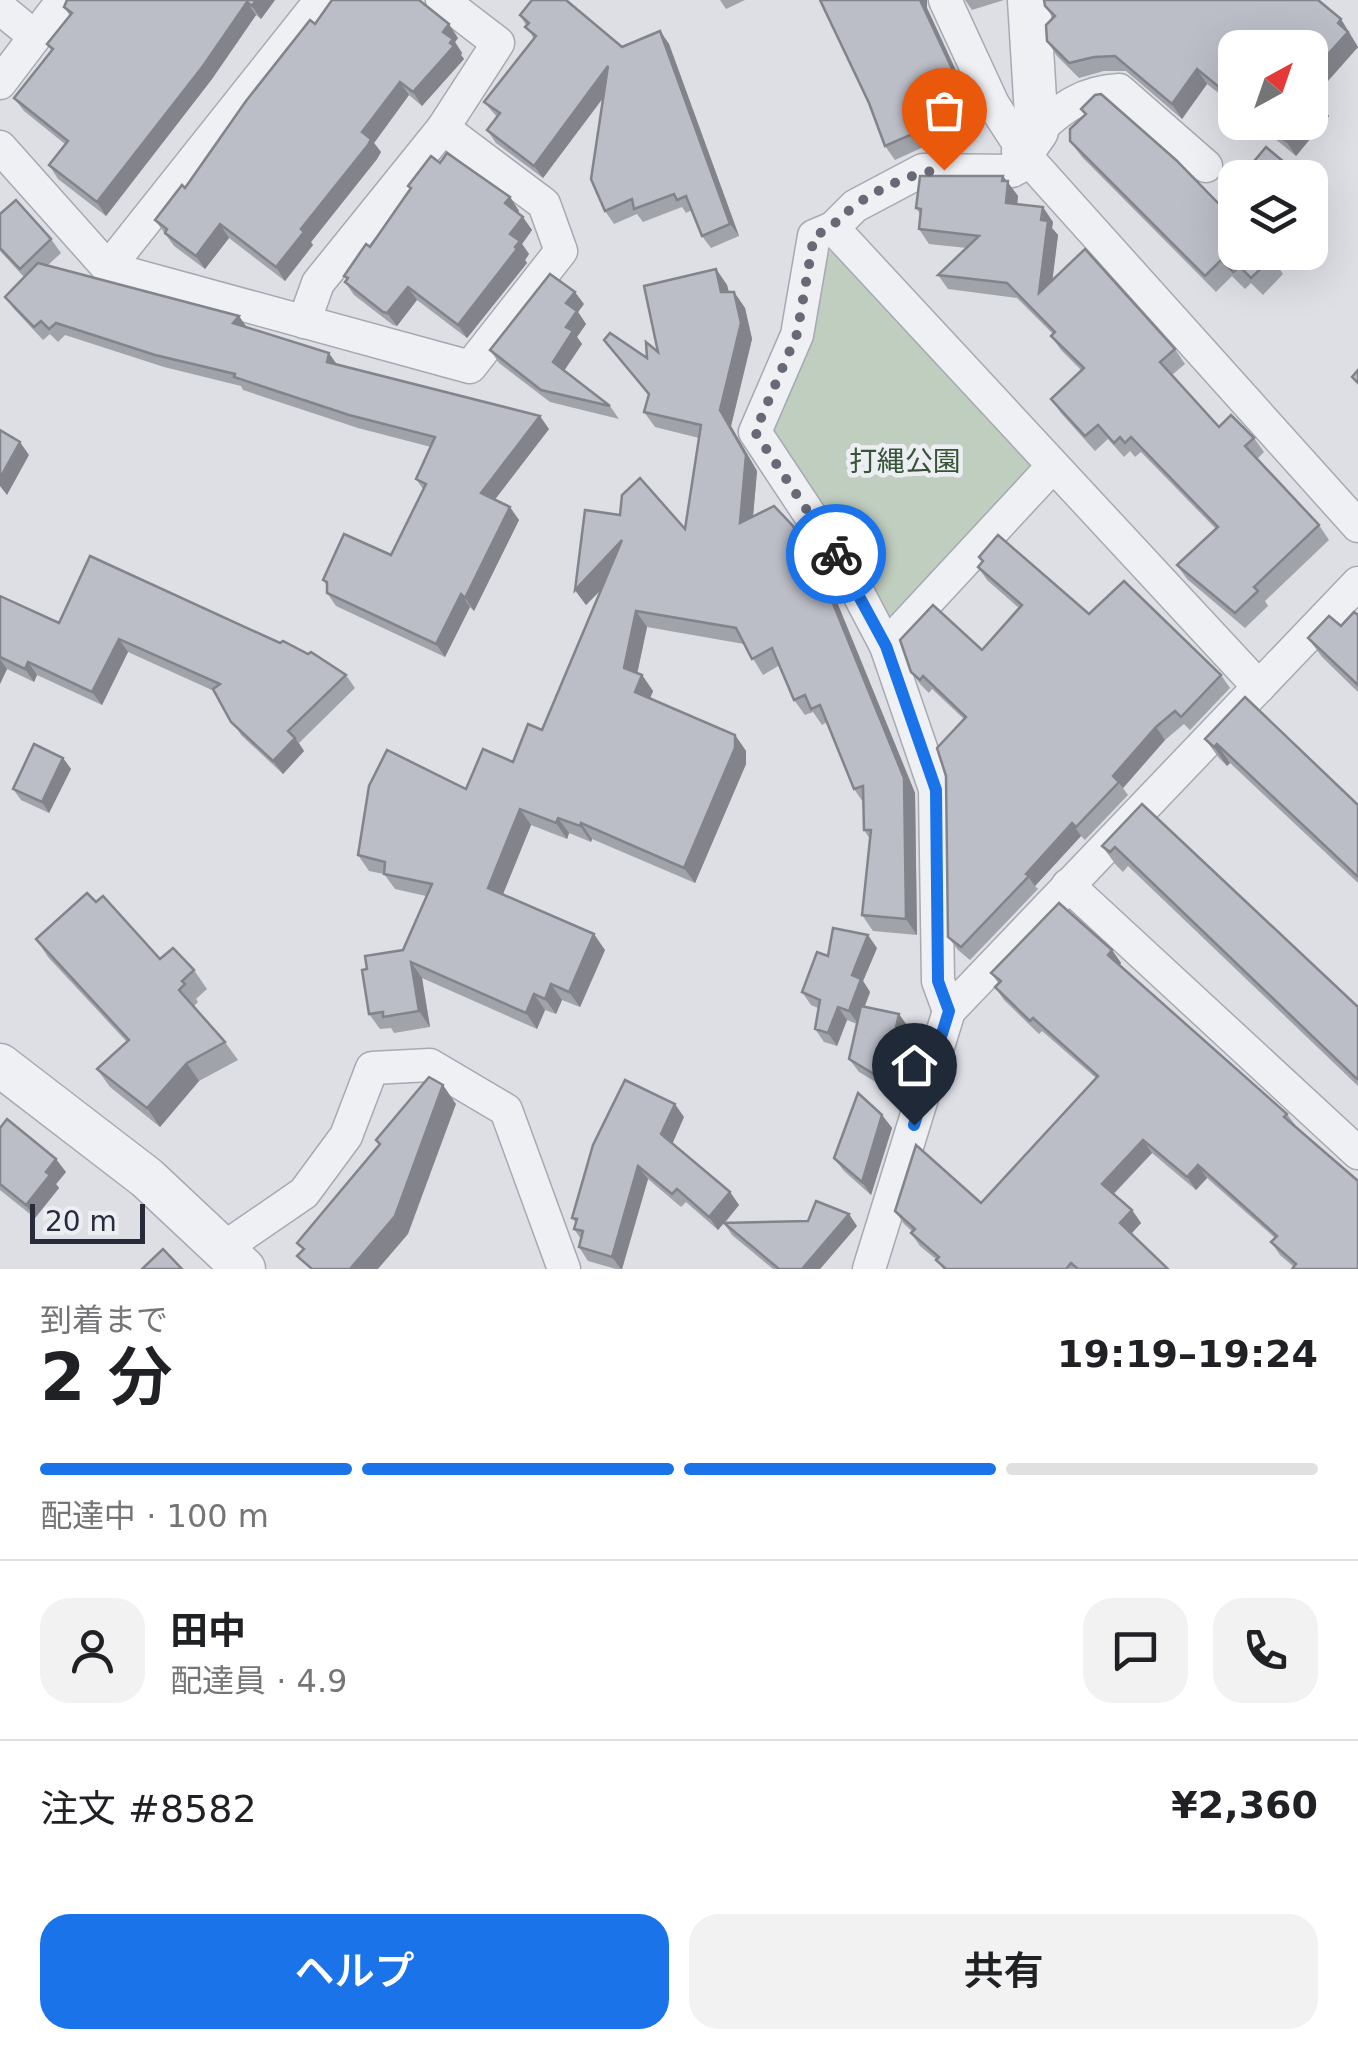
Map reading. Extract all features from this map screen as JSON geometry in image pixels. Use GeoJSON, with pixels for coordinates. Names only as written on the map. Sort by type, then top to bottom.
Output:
{"type":"FeatureCollection","features":[{"type":"Feature","properties":{"kind":"street"},"geometry":{"type":"LineString","coordinates":[[0,83],[64,0]]}},
{"type":"Feature","properties":{"kind":"street"},"geometry":{"type":"LineString","coordinates":[[108,268],[321,0]]}},
{"type":"Feature","properties":{"kind":"street"},"geometry":{"type":"LineString","coordinates":[[304,322],[318,284],[443,128],[498,43],[442,0]]}},
{"type":"Feature","properties":{"kind":"street"},"geometry":{"type":"LineString","coordinates":[[944,0],[994,104],[1358,526]]}},
{"type":"Feature","properties":{"kind":"street"},"geometry":{"type":"LineString","coordinates":[[1029,0],[1030,147]]}},
{"type":"Feature","properties":{"kind":"street"},"geometry":{"type":"LineString","coordinates":[[0,8],[34,36]]}},
{"type":"Feature","properties":{"kind":"street"},"geometry":{"type":"LineString","coordinates":[[949,1011],[938,981],[936,790],[886,646],[845,568],[755,432],[797,334],[814,236],[833,228],[855,206],[923,170],[1012,171],[1066,104],[1096,91],[1119,90],[1206,166]]}},
{"type":"Feature","properties":{"kind":"street"},"geometry":{"type":"LineString","coordinates":[[0,147],[108,268],[470,367],[562,250],[544,204],[443,128]]}},
{"type":"Feature","properties":{"kind":"street"},"geometry":{"type":"LineString","coordinates":[[833,228],[1258,687]]}},
{"type":"Feature","properties":{"kind":"street"},"geometry":{"type":"LineString","coordinates":[[886,646],[1052,467]]}},
{"type":"Feature","properties":{"kind":"street"},"geometry":{"type":"LineString","coordinates":[[869,1269],[949,1011],[1358,583]]}},
{"type":"Feature","properties":{"kind":"street"},"geometry":{"type":"LineString","coordinates":[[1068,885],[1358,1153]]}},
{"type":"Feature","properties":{"kind":"street"},"geometry":{"type":"LineString","coordinates":[[0,1065],[147,1178],[234,1258],[304,1193],[346,1136],[372,1068],[430,1065],[506,1110],[564,1269]]}},
{"type":"Feature","properties":{"kind":"green space","name":"打縄公園"},"geometry":{"type":"Polygon","coordinates":[[[837,250],[1035,461],[1031,472],[898,617],[879,613],[775,447],[772,422],[827,252],[837,250]]]}},
{"type":"Feature","properties":{"kind":"building"},"geometry":{"type":"Polygon","coordinates":[[[67,0],[256,0],[252,6],[247,2],[203,66],[97,202],[49,165],[68,141],[14,98],[53,49],[47,44],[72,13],[64,7],[67,0]]]}},
{"type":"Feature","properties":{"kind":"building"},"geometry":{"type":"Polygon","coordinates":[[[332,0],[419,0],[449,24],[443,32],[453,39],[450,43],[454,46],[413,92],[400,82],[362,132],[371,139],[368,145],[276,267],[220,224],[196,256],[165,233],[167,229],[155,220],[182,185],[185,188],[310,20],[315,24],[332,0]]]}},
{"type":"Feature","properties":{"kind":"building"},"geometry":{"type":"Polygon","coordinates":[[[532,0],[566,0],[622,47],[660,31],[730,224],[702,236],[686,196],[677,200],[674,194],[634,209],[632,199],[605,211],[591,179],[608,66],[534,166],[487,130],[500,113],[484,102],[536,36],[525,27],[529,23],[520,15],[532,0]]]}},
{"type":"Feature","properties":{"kind":"building"},"geometry":{"type":"Polygon","coordinates":[[[820,0],[920,0],[968,103],[928,121],[936,137],[925,137],[926,128],[885,146],[820,0]]]}},
{"type":"Feature","properties":{"kind":"building"},"geometry":{"type":"Polygon","coordinates":[[[1044,0],[1318,0],[1341,19],[1338,23],[1348,32],[1328,54],[1328,30],[1218,30],[1218,86],[1197,69],[1172,104],[1115,56],[1069,63],[1047,41],[1046,25],[1055,16],[1044,0]]]}},
{"type":"Feature","properties":{"kind":"building"},"geometry":{"type":"Polygon","coordinates":[[[1101,94],[1218,203],[1218,263],[1205,276],[1070,141],[1070,129],[1086,114],[1081,109],[1101,94]]]}},
{"type":"Feature","properties":{"kind":"building"},"geometry":{"type":"Polygon","coordinates":[[[1266,147],[1282,160],[1255,160],[1266,147]]]}},
{"type":"Feature","properties":{"kind":"building"},"geometry":{"type":"Polygon","coordinates":[[[447,153],[510,197],[505,203],[523,217],[510,234],[520,241],[517,249],[458,325],[408,287],[387,313],[383,312],[345,282],[348,278],[344,276],[366,244],[370,247],[431,156],[440,163],[447,153]]]}},
{"type":"Feature","properties":{"kind":"building"},"geometry":{"type":"Polygon","coordinates":[[[920,176],[1003,176],[1002,181],[1008,181],[1006,203],[1043,207],[1041,220],[1048,221],[1039,293],[1085,249],[1175,349],[1160,362],[1219,427],[1231,415],[1254,438],[1245,446],[1319,525],[1254,587],[1258,591],[1235,613],[1177,565],[1218,527],[1131,437],[1125,443],[1120,437],[1114,443],[1098,425],[1085,436],[1051,399],[1084,368],[1051,336],[1055,332],[1007,283],[938,275],[979,236],[919,229],[921,209],[916,208],[920,176]]]}},
{"type":"Feature","properties":{"kind":"building"},"geometry":{"type":"Polygon","coordinates":[[[16,200],[51,239],[20,269],[0,248],[0,214],[16,200]]]}},
{"type":"Feature","properties":{"kind":"building"},"geometry":{"type":"Polygon","coordinates":[[[38,263],[239,316],[233,323],[329,353],[327,362],[540,416],[481,493],[510,507],[465,598],[461,594],[436,644],[327,593],[327,582],[323,580],[344,534],[391,555],[426,484],[416,479],[435,437],[349,415],[234,377],[235,374],[155,355],[56,323],[49,329],[41,321],[34,327],[5,297],[38,263]]]}},
{"type":"Feature","properties":{"kind":"building"},"geometry":{"type":"Polygon","coordinates":[[[716,269],[721,292],[734,292],[741,323],[720,410],[746,455],[740,523],[774,506],[793,526],[819,569],[904,778],[906,919],[862,915],[871,830],[864,830],[863,786],[854,789],[820,705],[811,709],[805,695],[794,700],[772,648],[752,659],[736,628],[636,611],[624,668],[642,675],[635,692],[735,735],[735,748],[684,868],[581,823],[580,826],[558,818],[556,823],[520,809],[488,888],[594,934],[569,992],[551,984],[545,999],[534,994],[526,1013],[411,962],[419,1011],[383,1017],[383,1012],[369,1014],[362,970],[367,969],[365,956],[403,950],[432,884],[384,874],[385,862],[358,855],[369,786],[387,750],[466,789],[483,749],[513,762],[528,724],[542,730],[622,540],[575,590],[585,510],[620,515],[622,495],[640,478],[685,529],[701,425],[644,412],[649,394],[604,340],[610,333],[647,358],[646,342],[658,352],[644,286],[716,269]]]}},
{"type":"Feature","properties":{"kind":"building"},"geometry":{"type":"Polygon","coordinates":[[[1243,270],[1259,270],[1251,278],[1243,270]]]}},
{"type":"Feature","properties":{"kind":"building"},"geometry":{"type":"Polygon","coordinates":[[[550,274],[575,292],[566,303],[577,311],[566,327],[573,331],[553,362],[610,406],[541,390],[490,350],[550,274]]]}},
{"type":"Feature","properties":{"kind":"building"},"geometry":{"type":"Polygon","coordinates":[[[0,430],[20,442],[0,478],[0,430]]]}},
{"type":"Feature","properties":{"kind":"building"},"geometry":{"type":"Polygon","coordinates":[[[998,535],[1089,614],[1124,581],[1221,675],[1181,717],[1175,711],[1156,727],[1113,776],[1119,782],[1076,827],[1072,823],[1026,874],[1029,876],[961,947],[948,937],[946,776],[937,748],[966,717],[923,676],[920,680],[911,672],[900,640],[933,605],[982,650],[1022,605],[978,567],[983,561],[979,557],[998,535]]]}},
{"type":"Feature","properties":{"kind":"building"},"geometry":{"type":"Polygon","coordinates":[[[90,556],[280,643],[311,652],[346,675],[288,731],[295,738],[273,761],[231,722],[213,689],[220,684],[119,639],[92,692],[28,662],[25,669],[0,657],[0,596],[59,623],[90,556]]]}},
{"type":"Feature","properties":{"kind":"building"},"geometry":{"type":"Polygon","coordinates":[[[1354,612],[1358,615],[1358,685],[1308,638],[1329,616],[1341,626],[1354,612]]]}},
{"type":"Feature","properties":{"kind":"building"},"geometry":{"type":"Polygon","coordinates":[[[1245,697],[1358,805],[1358,877],[1217,744],[1214,747],[1205,739],[1245,697]]]}},
{"type":"Feature","properties":{"kind":"building"},"geometry":{"type":"Polygon","coordinates":[[[34,744],[63,758],[42,802],[13,789],[34,744]]]}},
{"type":"Feature","properties":{"kind":"building"},"geometry":{"type":"Polygon","coordinates":[[[1142,804],[1358,1007],[1357,1079],[1115,847],[1110,852],[1102,846],[1142,804]]]}},
{"type":"Feature","properties":{"kind":"building"},"geometry":{"type":"Polygon","coordinates":[[[87,893],[96,902],[103,896],[160,959],[173,948],[194,970],[179,990],[225,1042],[187,1063],[147,1108],[97,1069],[129,1040],[36,939],[87,893]]]}},
{"type":"Feature","properties":{"kind":"building"},"geometry":{"type":"Polygon","coordinates":[[[1059,903],[1112,950],[1108,955],[1358,1181],[1358,1269],[1292,1269],[1296,1264],[1271,1242],[1277,1236],[1198,1165],[1187,1177],[1143,1140],[1102,1184],[1132,1210],[1120,1223],[1168,1269],[1078,1269],[1071,1263],[1066,1269],[946,1269],[936,1260],[939,1257],[911,1233],[915,1229],[895,1211],[916,1145],[981,1203],[1098,1076],[1033,1018],[1030,1021],[995,987],[1001,981],[991,973],[1059,903]]]}},
{"type":"Feature","properties":{"kind":"building"},"geometry":{"type":"Polygon","coordinates":[[[833,928],[868,935],[852,975],[861,979],[849,1011],[838,1007],[828,1033],[815,1029],[820,1000],[802,992],[817,952],[828,956],[833,928]]]}},
{"type":"Feature","properties":{"kind":"building"},"geometry":{"type":"Polygon","coordinates":[[[861,1006],[899,1014],[884,1080],[849,1059],[861,1006]]]}},
{"type":"Feature","properties":{"kind":"building"},"geometry":{"type":"Polygon","coordinates":[[[429,1077],[443,1085],[395,1216],[350,1269],[312,1269],[297,1256],[304,1249],[297,1243],[380,1144],[376,1140],[429,1077]]]}},
{"type":"Feature","properties":{"kind":"building"},"geometry":{"type":"Polygon","coordinates":[[[625,1080],[675,1104],[661,1134],[730,1192],[709,1217],[677,1189],[672,1194],[638,1166],[612,1257],[579,1247],[583,1231],[574,1229],[577,1219],[572,1218],[593,1145],[625,1080]]]}},
{"type":"Feature","properties":{"kind":"building"},"geometry":{"type":"Polygon","coordinates":[[[858,1093],[882,1115],[862,1182],[834,1158],[858,1093]]]}},
{"type":"Feature","properties":{"kind":"building"},"geometry":{"type":"Polygon","coordinates":[[[7,1119],[56,1159],[46,1172],[50,1175],[26,1205],[0,1184],[0,1128],[7,1119]]]}},
{"type":"Feature","properties":{"kind":"building"},"geometry":{"type":"Polygon","coordinates":[[[816,1201],[849,1214],[802,1269],[779,1269],[724,1223],[808,1221],[816,1201]]]}},
{"type":"Feature","properties":{"kind":"building"},"geometry":{"type":"Polygon","coordinates":[[[163,1249],[182,1269],[142,1269],[163,1249]]]}},
{"type":"Feature","properties":{"kind":"way so far"},"geometry":{"type":"LineString","coordinates":[[836,554],[755,432],[797,334],[814,236],[833,228],[855,206],[923,170],[944,170]]}},
{"type":"Feature","properties":{"kind":"route"},"geometry":{"type":"LineString","coordinates":[[836,554],[886,646],[936,790],[938,981],[949,1011],[914,1125]]}}]}
